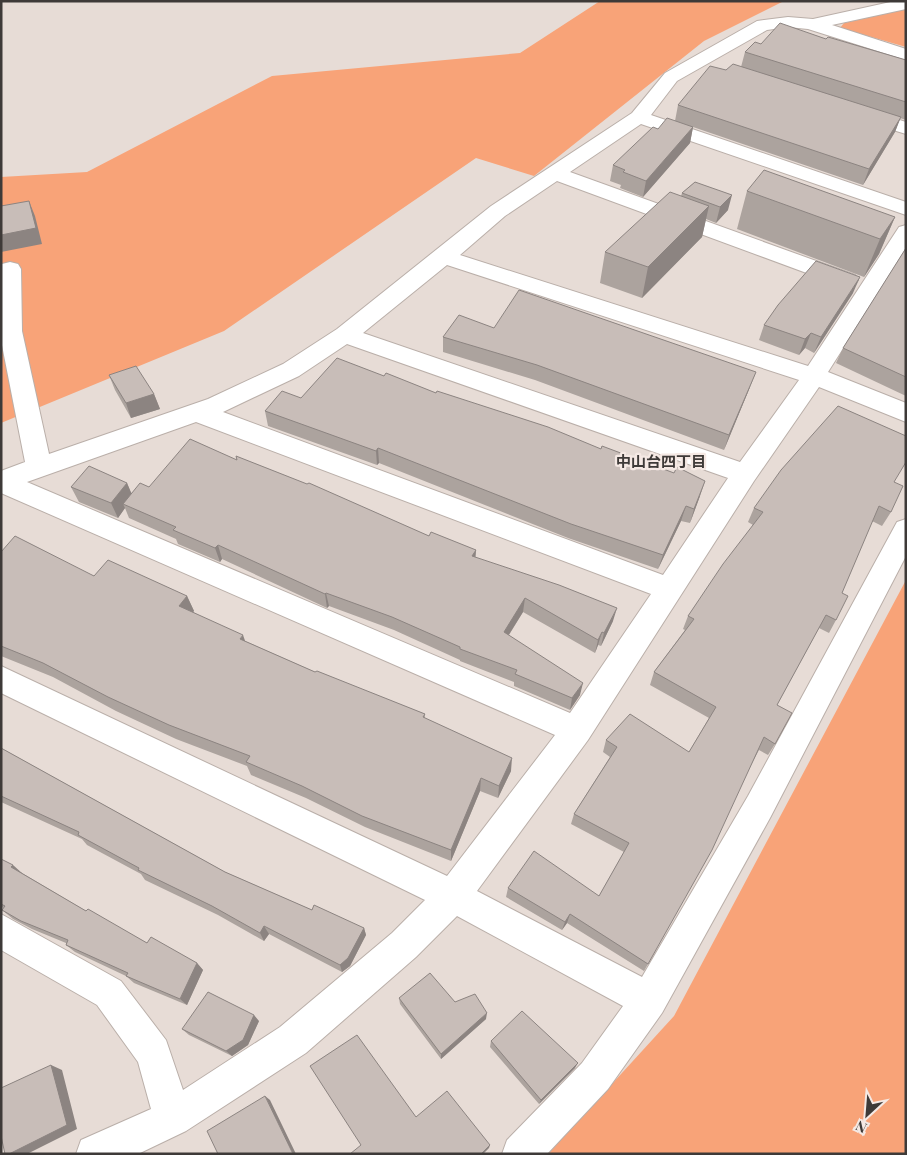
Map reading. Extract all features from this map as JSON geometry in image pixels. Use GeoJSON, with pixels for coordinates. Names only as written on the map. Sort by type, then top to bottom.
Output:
{"type":"FeatureCollection","features":[{"type":"Feature","properties":{"kind":"street"},"geometry":{"type":"LineString","coordinates":[[813,24],[906,4]]}},
{"type":"Feature","properties":{"kind":"street"},"geometry":{"type":"LineString","coordinates":[[1,482],[217,405],[291,370],[345,335],[444,257],[498,211],[557,174],[639,117],[671,77],[707,65],[763,25],[788,22],[813,24],[906,55]]}},
{"type":"Feature","properties":{"kind":"street"},"geometry":{"type":"LineString","coordinates":[[840,107],[906,128]]}},
{"type":"Feature","properties":{"kind":"street"},"geometry":{"type":"LineString","coordinates":[[639,117],[906,209]]}},
{"type":"Feature","properties":{"kind":"street"},"geometry":{"type":"LineString","coordinates":[[557,174],[869,288]]}},
{"type":"Feature","properties":{"kind":"street"},"geometry":{"type":"LineString","coordinates":[[95,1154],[173,1118],[293,1040],[404,945],[453,896],[576,730],[745,474],[814,376],[906,232]]}},
{"type":"Feature","properties":{"kind":"street"},"geometry":{"type":"LineString","coordinates":[[444,257],[814,376],[906,413]]}},
{"type":"Feature","properties":{"kind":"street"},"geometry":{"type":"LineString","coordinates":[[10,269],[11,331],[39,468]]}},
{"type":"Feature","properties":{"kind":"street"},"geometry":{"type":"LineString","coordinates":[[345,335],[745,474]]}},
{"type":"Feature","properties":{"kind":"street"},"geometry":{"type":"LineString","coordinates":[[196,412],[669,589]]}},
{"type":"Feature","properties":{"kind":"street"},"geometry":{"type":"LineString","coordinates":[[1,482],[576,730]]}},
{"type":"Feature","properties":{"kind":"street"},"geometry":{"type":"LineString","coordinates":[[521,1154],[595,1076],[649,1000],[759,807],[906,530]]}},
{"type":"Feature","properties":{"kind":"street"},"geometry":{"type":"LineString","coordinates":[[1,679],[453,896],[649,1000]]}},
{"type":"Feature","properties":{"kind":"street"},"geometry":{"type":"LineString","coordinates":[[1,931],[109,993],[153,1053],[173,1118]]}},
{"type":"Feature","properties":{"kind":"shaded area"},"geometry":{"type":"Polygon","coordinates":[[[600,1],[784,1],[704,41],[534,176],[476,158],[224,331],[1,423],[1,177],[87,172],[272,76],[520,53],[600,1]]]}},
{"type":"Feature","properties":{"kind":"shaded area"},"geometry":{"type":"Polygon","coordinates":[[[906,9],[906,47],[840,28],[844,23],[906,9]]]}},
{"type":"Feature","properties":{"kind":"shaded area"},"geometry":{"type":"Polygon","coordinates":[[[906,580],[906,1154],[548,1154],[674,1016],[906,580]]]}},
{"type":"Feature","properties":{"kind":"building"},"geometry":{"type":"Polygon","coordinates":[[[780,23],[826,39],[828,37],[906,60],[906,102],[745,52],[755,42],[761,44],[780,23]]]}},
{"type":"Feature","properties":{"kind":"building"},"geometry":{"type":"Polygon","coordinates":[[[733,64],[901,117],[869,169],[678,105],[710,66],[726,70],[733,64]]]}},
{"type":"Feature","properties":{"kind":"building"},"geometry":{"type":"Polygon","coordinates":[[[667,118],[693,127],[646,181],[623,172],[625,170],[613,165],[653,127],[658,129],[667,118]]]}},
{"type":"Feature","properties":{"kind":"building"},"geometry":{"type":"Polygon","coordinates":[[[764,170],[895,217],[880,239],[747,191],[764,170]]]}},
{"type":"Feature","properties":{"kind":"building"},"geometry":{"type":"Polygon","coordinates":[[[695,182],[732,195],[720,207],[682,193],[695,182]]]}},
{"type":"Feature","properties":{"kind":"building"},"geometry":{"type":"Polygon","coordinates":[[[670,192],[709,206],[648,267],[605,252],[670,192]]]}},
{"type":"Feature","properties":{"kind":"building"},"geometry":{"type":"Polygon","coordinates":[[[29,201],[36,228],[1,235],[1,206],[29,201]]]}},
{"type":"Feature","properties":{"kind":"building"},"geometry":{"type":"Polygon","coordinates":[[[906,248],[906,377],[843,348],[906,248]]]}},
{"type":"Feature","properties":{"kind":"building"},"geometry":{"type":"Polygon","coordinates":[[[816,261],[860,277],[821,337],[811,333],[805,339],[764,325],[778,305],[816,261]]]}},
{"type":"Feature","properties":{"kind":"building"},"geometry":{"type":"Polygon","coordinates":[[[519,290],[756,372],[729,435],[537,365],[443,337],[459,315],[494,328],[519,290]]]}},
{"type":"Feature","properties":{"kind":"building"},"geometry":{"type":"Polygon","coordinates":[[[337,358],[384,376],[386,373],[436,393],[437,391],[548,427],[601,449],[602,446],[674,473],[677,467],[705,481],[694,509],[686,506],[663,555],[571,524],[378,448],[376,451],[265,411],[282,391],[301,398],[337,358]]]}},
{"type":"Feature","properties":{"kind":"building"},"geometry":{"type":"Polygon","coordinates":[[[136,366],[154,394],[126,403],[109,375],[136,366]]]}},
{"type":"Feature","properties":{"kind":"building"},"geometry":{"type":"Polygon","coordinates":[[[838,406],[906,436],[906,462],[894,482],[903,486],[891,512],[879,506],[842,593],[848,596],[836,620],[826,615],[777,705],[792,713],[775,744],[764,737],[712,850],[648,964],[570,914],[565,922],[508,888],[534,851],[599,896],[629,843],[574,814],[617,747],[606,740],[630,714],[689,752],[716,707],[654,672],[694,619],[688,616],[723,564],[763,512],[754,508],[781,470],[838,406]]]}},
{"type":"Feature","properties":{"kind":"building"},"geometry":{"type":"Polygon","coordinates":[[[190,439],[237,460],[236,456],[307,484],[309,483],[429,536],[431,532],[476,550],[472,556],[559,585],[617,608],[604,633],[602,632],[598,640],[525,598],[504,632],[583,683],[572,698],[515,674],[517,670],[460,649],[460,647],[392,617],[325,594],[218,545],[215,548],[173,530],[176,527],[123,504],[140,483],[149,487],[190,439]]]}},
{"type":"Feature","properties":{"kind":"building"},"geometry":{"type":"Polygon","coordinates":[[[89,466],[127,483],[111,503],[71,487],[89,466]]]}},
{"type":"Feature","properties":{"kind":"building"},"geometry":{"type":"Polygon","coordinates":[[[15,536],[94,576],[108,560],[187,596],[179,606],[243,635],[240,639],[315,672],[317,671],[425,714],[423,717],[512,758],[499,786],[481,778],[451,850],[362,816],[302,786],[246,762],[250,756],[169,725],[108,697],[43,663],[1,646],[1,552],[15,536]]]}},
{"type":"Feature","properties":{"kind":"building"},"geometry":{"type":"Polygon","coordinates":[[[1,748],[225,872],[312,910],[314,905],[364,928],[348,958],[340,965],[264,926],[260,933],[212,906],[138,870],[139,868],[78,835],[79,832],[1,796],[1,748]]]}},
{"type":"Feature","properties":{"kind":"building"},"geometry":{"type":"Polygon","coordinates":[[[1,859],[13,865],[11,867],[86,911],[88,909],[147,943],[151,937],[197,963],[180,999],[126,976],[128,973],[66,945],[68,940],[21,921],[2,910],[5,906],[1,904],[1,859]]]}},
{"type":"Feature","properties":{"kind":"building"},"geometry":{"type":"Polygon","coordinates":[[[430,973],[455,1002],[475,994],[487,1013],[441,1054],[399,998],[430,973]]]}},
{"type":"Feature","properties":{"kind":"building"},"geometry":{"type":"Polygon","coordinates":[[[208,992],[254,1015],[243,1040],[226,1051],[182,1029],[208,992]]]}},
{"type":"Feature","properties":{"kind":"building"},"geometry":{"type":"Polygon","coordinates":[[[522,1011],[578,1063],[541,1100],[491,1041],[522,1011]]]}},
{"type":"Feature","properties":{"kind":"building"},"geometry":{"type":"Polygon","coordinates":[[[357,1035],[416,1117],[447,1091],[490,1145],[481,1154],[350,1154],[361,1145],[310,1066],[357,1035]]]}},
{"type":"Feature","properties":{"kind":"building"},"geometry":{"type":"Polygon","coordinates":[[[51,1065],[67,1125],[9,1154],[5,1154],[1,1136],[1,1088],[51,1065]]]}},
{"type":"Feature","properties":{"kind":"building"},"geometry":{"type":"Polygon","coordinates":[[[265,1096],[293,1154],[218,1154],[207,1131],[265,1096]]]}},
{"type":"Feature","properties":{"kind":"district","name":"中山台四丁目"},"geometry":{"type":"Point","coordinates":[661,461]}}]}
